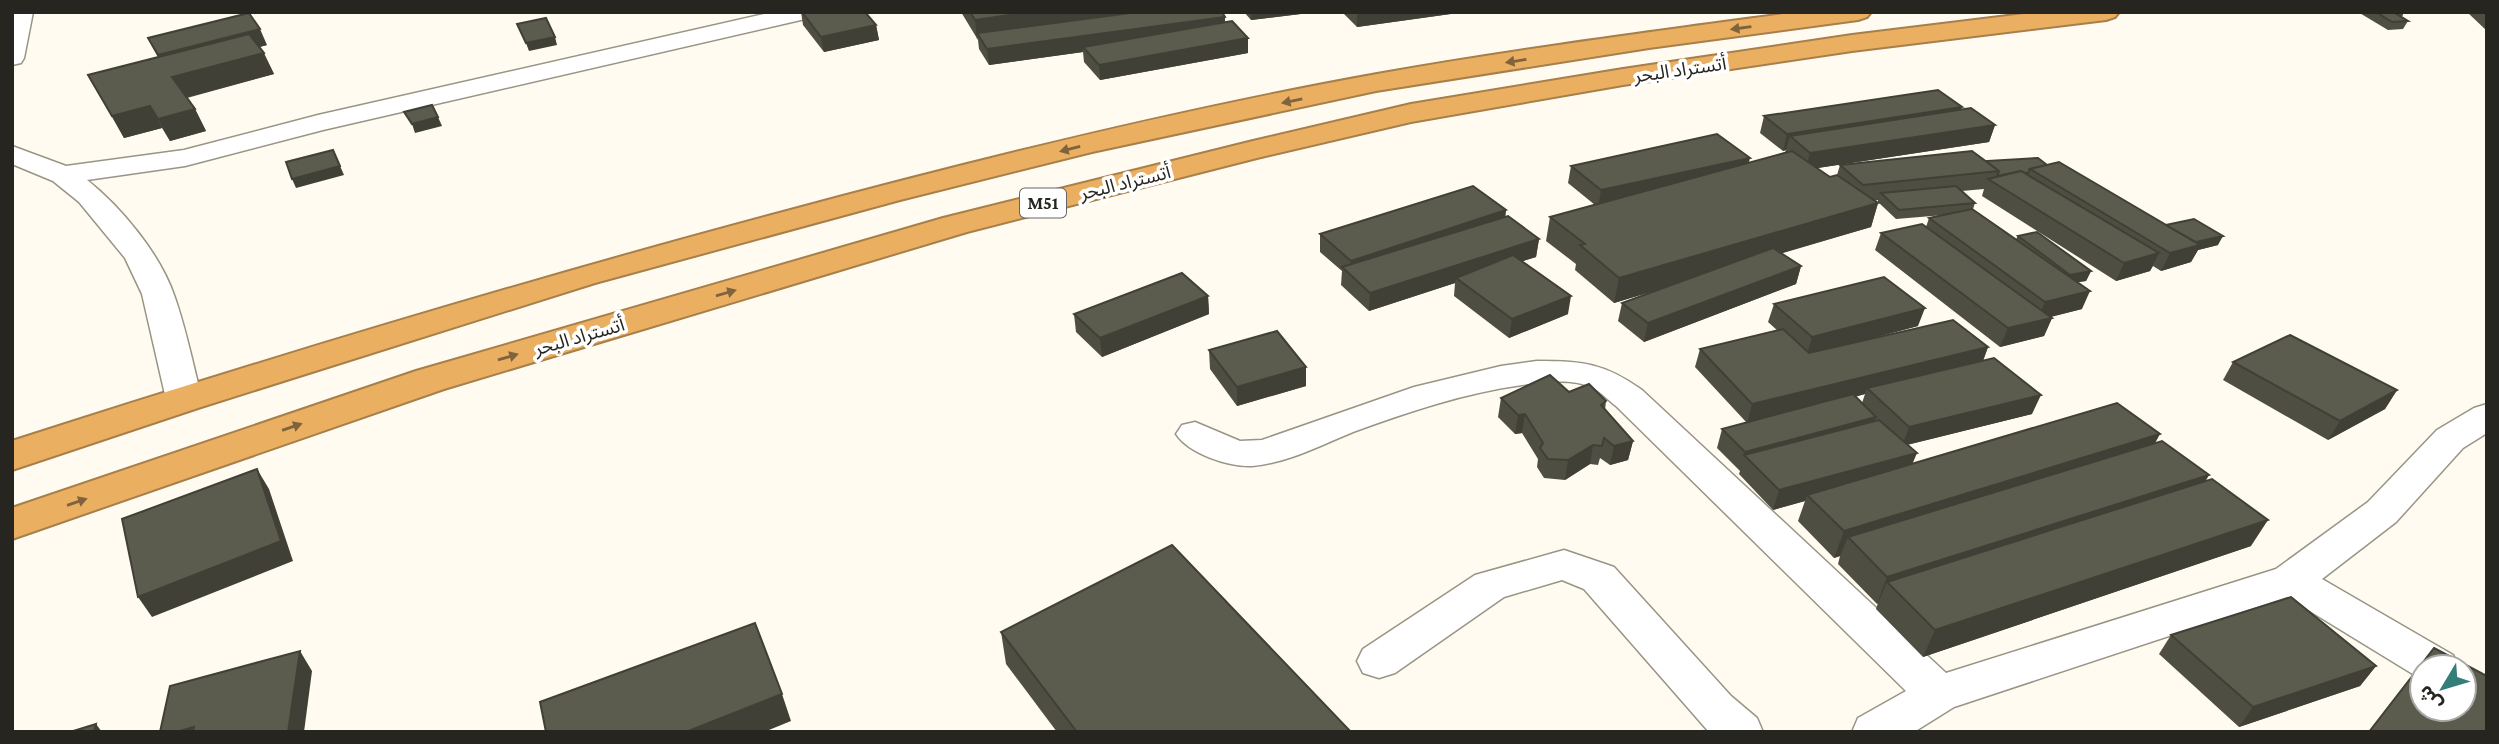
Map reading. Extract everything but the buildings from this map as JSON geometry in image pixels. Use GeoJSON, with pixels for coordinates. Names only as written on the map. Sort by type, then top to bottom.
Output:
{"type":"FeatureCollection","features":[{"type":"Feature","properties":{"kind":"highway","name":"أتستراد البحر"},"geometry":{"type":"LineString","coordinates":[[12,456],[184,399],[583,276],[889,193],[1092,143],[1376,83],[1649,40],[1858,12]]}},
{"type":"Feature","properties":{"kind":"highway","name":"أتستراد البحر"},"geometry":{"type":"LineString","coordinates":[[12,524],[430,380],[955,225],[1253,150],[1411,113],[1610,79],[1852,43],[2106,12]]}},
{"type":"Feature","properties":{"kind":"street"},"geometry":{"type":"LineString","coordinates":[[12,58],[22,12]]}},
{"type":"Feature","properties":{"kind":"street"},"geometry":{"type":"LineString","coordinates":[[63,176],[206,154],[318,123],[805,12]]}},
{"type":"Feature","properties":{"kind":"street"},"geometry":{"type":"LineString","coordinates":[[12,154],[63,176],[89,196],[139,255],[158,294],[184,399]]}},
{"type":"Feature","properties":{"kind":"street"},"geometry":{"type":"LineString","coordinates":[[1195,434],[1238,453],[1256,453],[1386,407],[1484,382],[1539,372],[1599,377],[1629,398],[1938,694]]}},
{"type":"Feature","properties":{"kind":"street"},"geometry":{"type":"LineString","coordinates":[[1875,732],[1938,694],[2291,580],[2382,512],[2450,439],[2487,416]]}},
{"type":"Feature","properties":{"kind":"street"},"geometry":{"type":"LineString","coordinates":[[1379,661],[1490,586],[1564,565],[1599,578],[1715,709],[1740,732]]}},
{"type":"Feature","properties":{"kind":"street"},"geometry":{"type":"LineString","coordinates":[[2291,580],[2414,653]]}}]}
